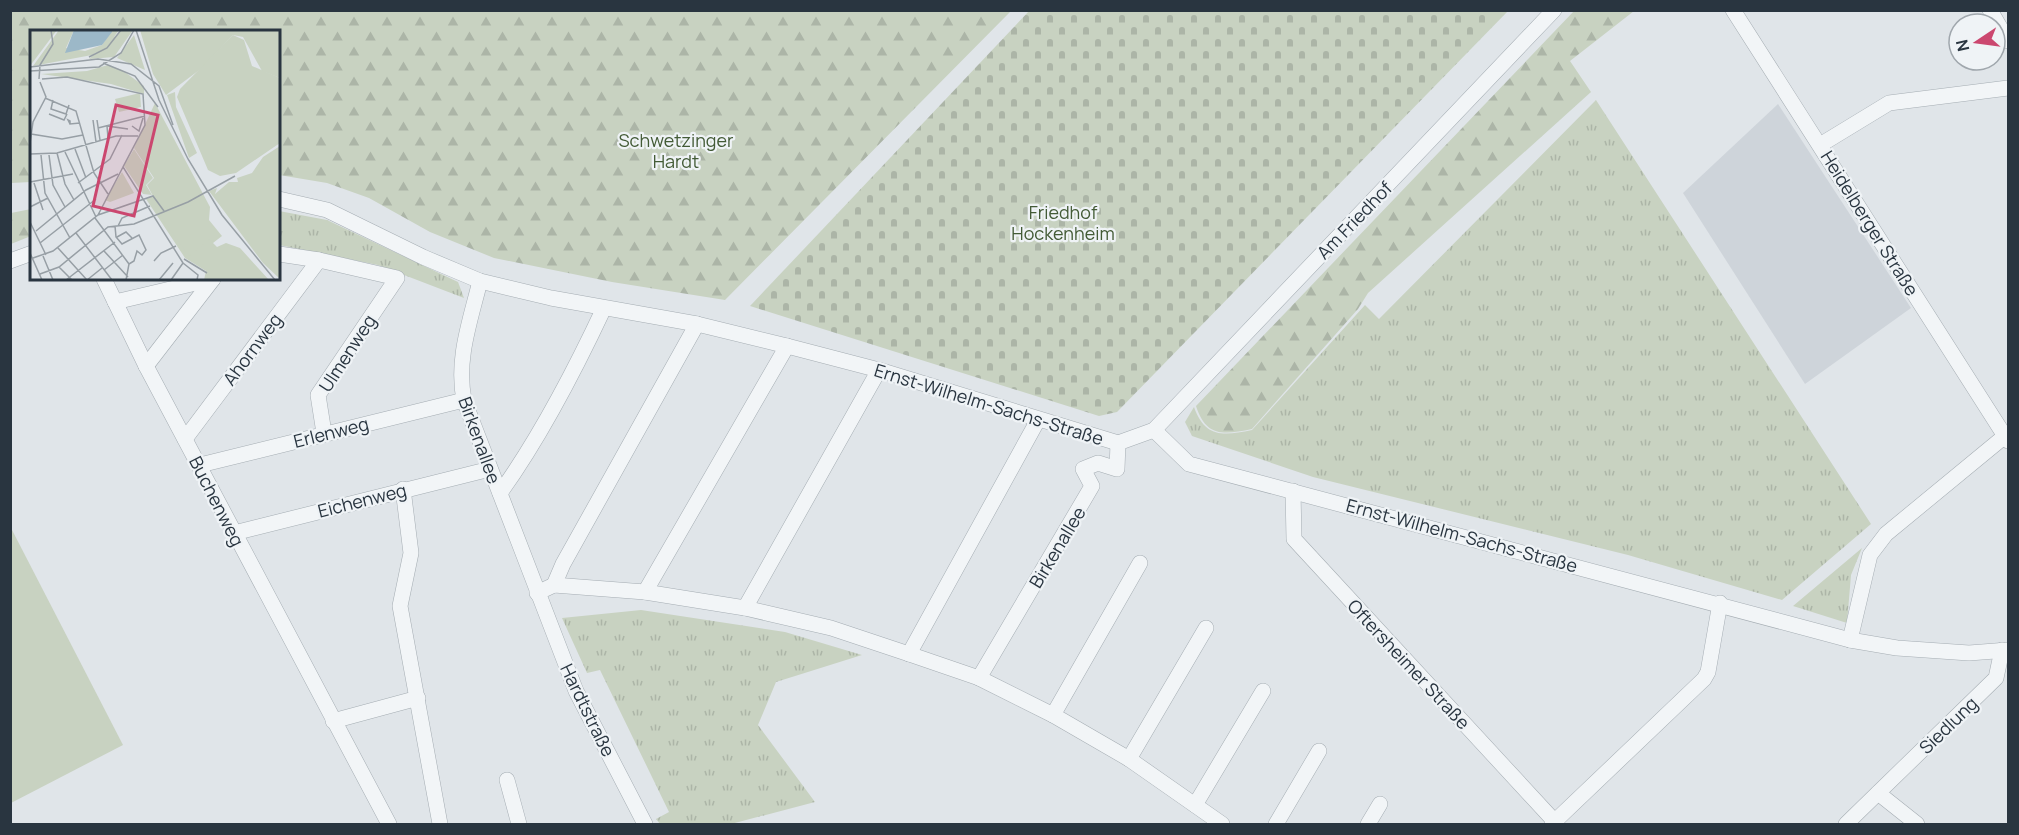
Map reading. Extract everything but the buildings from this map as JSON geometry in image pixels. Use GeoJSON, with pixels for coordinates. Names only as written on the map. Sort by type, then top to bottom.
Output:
{"type":"FeatureCollection","features":[{"type":"Feature","properties":{"kind":"street","name":"Am Friedhof"},"geometry":{"type":"LineString","coordinates":[[1154,430],[1554,10]]}},
{"type":"Feature","properties":{"kind":"street","name":"Heidelberger Straße"},"geometry":{"type":"LineString","coordinates":[[1733,10],[2007,439],[1886,534],[1870,555],[1850,640]]}},
{"type":"Feature","properties":{"kind":"street"},"geometry":{"type":"LineString","coordinates":[[1990,10],[2008,41]]}},
{"type":"Feature","properties":{"kind":"street"},"geometry":{"type":"LineString","coordinates":[[1820,145],[1889,103],[2008,88]]}},
{"type":"Feature","properties":{"kind":"street","name":"Ernst-Wilhelm-Sachs-Straße"},"geometry":{"type":"LineString","coordinates":[[280,199],[327,210],[423,257],[480,281],[604,308],[697,324],[787,346],[879,370],[1118,443],[1154,430],[1189,464],[1720,603],[1850,640],[1897,648],[1969,653],[2005,650]]}},
{"type":"Feature","properties":{"kind":"street"},"geometry":{"type":"LineString","coordinates":[[10,261],[30,254]]}},
{"type":"Feature","properties":{"kind":"street"},"geometry":{"type":"LineString","coordinates":[[280,254],[319,260]]}},
{"type":"Feature","properties":{"kind":"street","name":"Ulmenweg"},"geometry":{"type":"LineString","coordinates":[[319,260],[396,278],[318,395],[324,433]]}},
{"type":"Feature","properties":{"kind":"street","name":"Ahornweg"},"geometry":{"type":"LineString","coordinates":[[185,439],[319,260]]}},
{"type":"Feature","properties":{"kind":"street","name":"Buchenweg"},"geometry":{"type":"LineString","coordinates":[[104,280],[146,366],[389,825]]}},
{"type":"Feature","properties":{"kind":"street"},"geometry":{"type":"LineString","coordinates":[[115,302],[209,280]]}},
{"type":"Feature","properties":{"kind":"street"},"geometry":{"type":"LineString","coordinates":[[146,366],[212,280]]}},
{"type":"Feature","properties":{"kind":"street","name":"Birkenallee"},"geometry":{"type":"LineString","coordinates":[[480,281],[460,360],[459,378],[464,400],[537,593]]}},
{"type":"Feature","properties":{"kind":"street","name":"Birkenallee"},"geometry":{"type":"LineString","coordinates":[[500,493],[532,445],[585,349],[604,308]]}},
{"type":"Feature","properties":{"kind":"street"},"geometry":{"type":"LineString","coordinates":[[554,585],[563,564],[697,324]]}},
{"type":"Feature","properties":{"kind":"street"},"geometry":{"type":"LineString","coordinates":[[645,592],[787,346]]}},
{"type":"Feature","properties":{"kind":"street"},"geometry":{"type":"LineString","coordinates":[[745,608],[879,370]]}},
{"type":"Feature","properties":{"kind":"street","name":"Erlenweg"},"geometry":{"type":"LineString","coordinates":[[200,465],[464,400]]}},
{"type":"Feature","properties":{"kind":"street"},"geometry":{"type":"LineString","coordinates":[[909,654],[1038,420]]}},
{"type":"Feature","properties":{"kind":"street","name":"Birkenallee"},"geometry":{"type":"LineString","coordinates":[[979,678],[1092,486],[1083,469],[1098,463],[1117,469],[1118,443]]}},
{"type":"Feature","properties":{"kind":"street","name":"Eichenweg"},"geometry":{"type":"LineString","coordinates":[[234,533],[490,469]]}},
{"type":"Feature","properties":{"kind":"street"},"geometry":{"type":"LineString","coordinates":[[403,489],[411,553],[400,606],[440,825]]}},
{"type":"Feature","properties":{"kind":"street","name":"Oftersheimer Straße"},"geometry":{"type":"LineString","coordinates":[[1293,491],[1294,539],[1554,824]]}},
{"type":"Feature","properties":{"kind":"street"},"geometry":{"type":"LineString","coordinates":[[1053,715],[1140,563]]}},
{"type":"Feature","properties":{"kind":"street"},"geometry":{"type":"LineString","coordinates":[[537,593],[554,585],[645,592],[745,608],[831,628],[909,654],[979,678],[1053,715],[1129,759],[1222,825]]}},
{"type":"Feature","properties":{"kind":"street","name":"Hardtstraße"},"geometry":{"type":"LineString","coordinates":[[537,593],[576,691],[645,825]]}},
{"type":"Feature","properties":{"kind":"street"},"geometry":{"type":"LineString","coordinates":[[1554,824],[1704,679],[1708,672],[1720,603]]}},
{"type":"Feature","properties":{"kind":"street"},"geometry":{"type":"LineString","coordinates":[[1129,759],[1206,628]]}},
{"type":"Feature","properties":{"kind":"street","name":"Siedlung"},"geometry":{"type":"LineString","coordinates":[[1845,825],[1996,678],[2005,650]]}},
{"type":"Feature","properties":{"kind":"street"},"geometry":{"type":"LineString","coordinates":[[1195,805],[1263,691]]}},
{"type":"Feature","properties":{"kind":"street"},"geometry":{"type":"LineString","coordinates":[[333,721],[418,698]]}},
{"type":"Feature","properties":{"kind":"street"},"geometry":{"type":"LineString","coordinates":[[1276,825],[1319,751]]}},
{"type":"Feature","properties":{"kind":"street"},"geometry":{"type":"LineString","coordinates":[[507,780],[519,825]]}},
{"type":"Feature","properties":{"kind":"street"},"geometry":{"type":"LineString","coordinates":[[1878,793],[1917,825]]}},
{"type":"Feature","properties":{"kind":"street"},"geometry":{"type":"LineString","coordinates":[[1368,825],[1380,804]]}},
{"type":"Feature","properties":{"kind":"shaded area"},"geometry":{"type":"Polygon","coordinates":[[[1778,104],[1911,308],[1805,384],[1683,193],[1778,104]]]}},
{"type":"Feature","properties":{"kind":"green space","name":"Schwetzinger Hardt"},"geometry":{"type":"Polygon","coordinates":[[[11,10],[1011,11],[725,300],[612,282],[494,258],[430,232],[369,198],[327,183],[280,175],[280,30],[30,30],[30,182],[11,183],[11,10]]]}},
{"type":"Feature","properties":{"kind":"green space","name":"Friedhof Hockenheim"},"geometry":{"type":"Polygon","coordinates":[[[1030,10],[1508,11],[1117,412],[1099,416],[750,306],[1030,10]]]}},
{"type":"Feature","properties":{"kind":"green space"},"geometry":{"type":"Polygon","coordinates":[[[1574,11],[1634,11],[1570,61],[1591,92],[1368,293],[1358,309],[1252,429],[1224,433],[1205,424],[1196,406],[1574,11]]]}},
{"type":"Feature","properties":{"kind":"green space"},"geometry":{"type":"Polygon","coordinates":[[[1596,100],[1871,524],[1782,600],[1628,555],[1313,477],[1192,436],[1185,422],[1194,407],[1204,425],[1216,432],[1224,434],[1252,430],[1365,305],[1379,319],[1596,100]]]}},
{"type":"Feature","properties":{"kind":"green space"},"geometry":{"type":"Polygon","coordinates":[[[30,209],[30,236],[11,244],[11,213],[30,209]]]}},
{"type":"Feature","properties":{"kind":"green space"},"geometry":{"type":"Polygon","coordinates":[[[280,211],[327,220],[458,282],[464,298],[378,265],[280,245],[280,211]]]}},
{"type":"Feature","properties":{"kind":"green space"},"geometry":{"type":"Polygon","coordinates":[[[11,528],[123,745],[11,803],[11,528]]]}},
{"type":"Feature","properties":{"kind":"green space"},"geometry":{"type":"Polygon","coordinates":[[[1862,548],[1851,575],[1847,623],[1793,606],[1862,548]]]}},
{"type":"Feature","properties":{"kind":"green space"},"geometry":{"type":"Polygon","coordinates":[[[641,610],[785,632],[862,655],[776,682],[758,725],[815,802],[731,824],[660,824],[656,819],[669,812],[600,670],[587,673],[562,618],[641,610]]]}}]}
